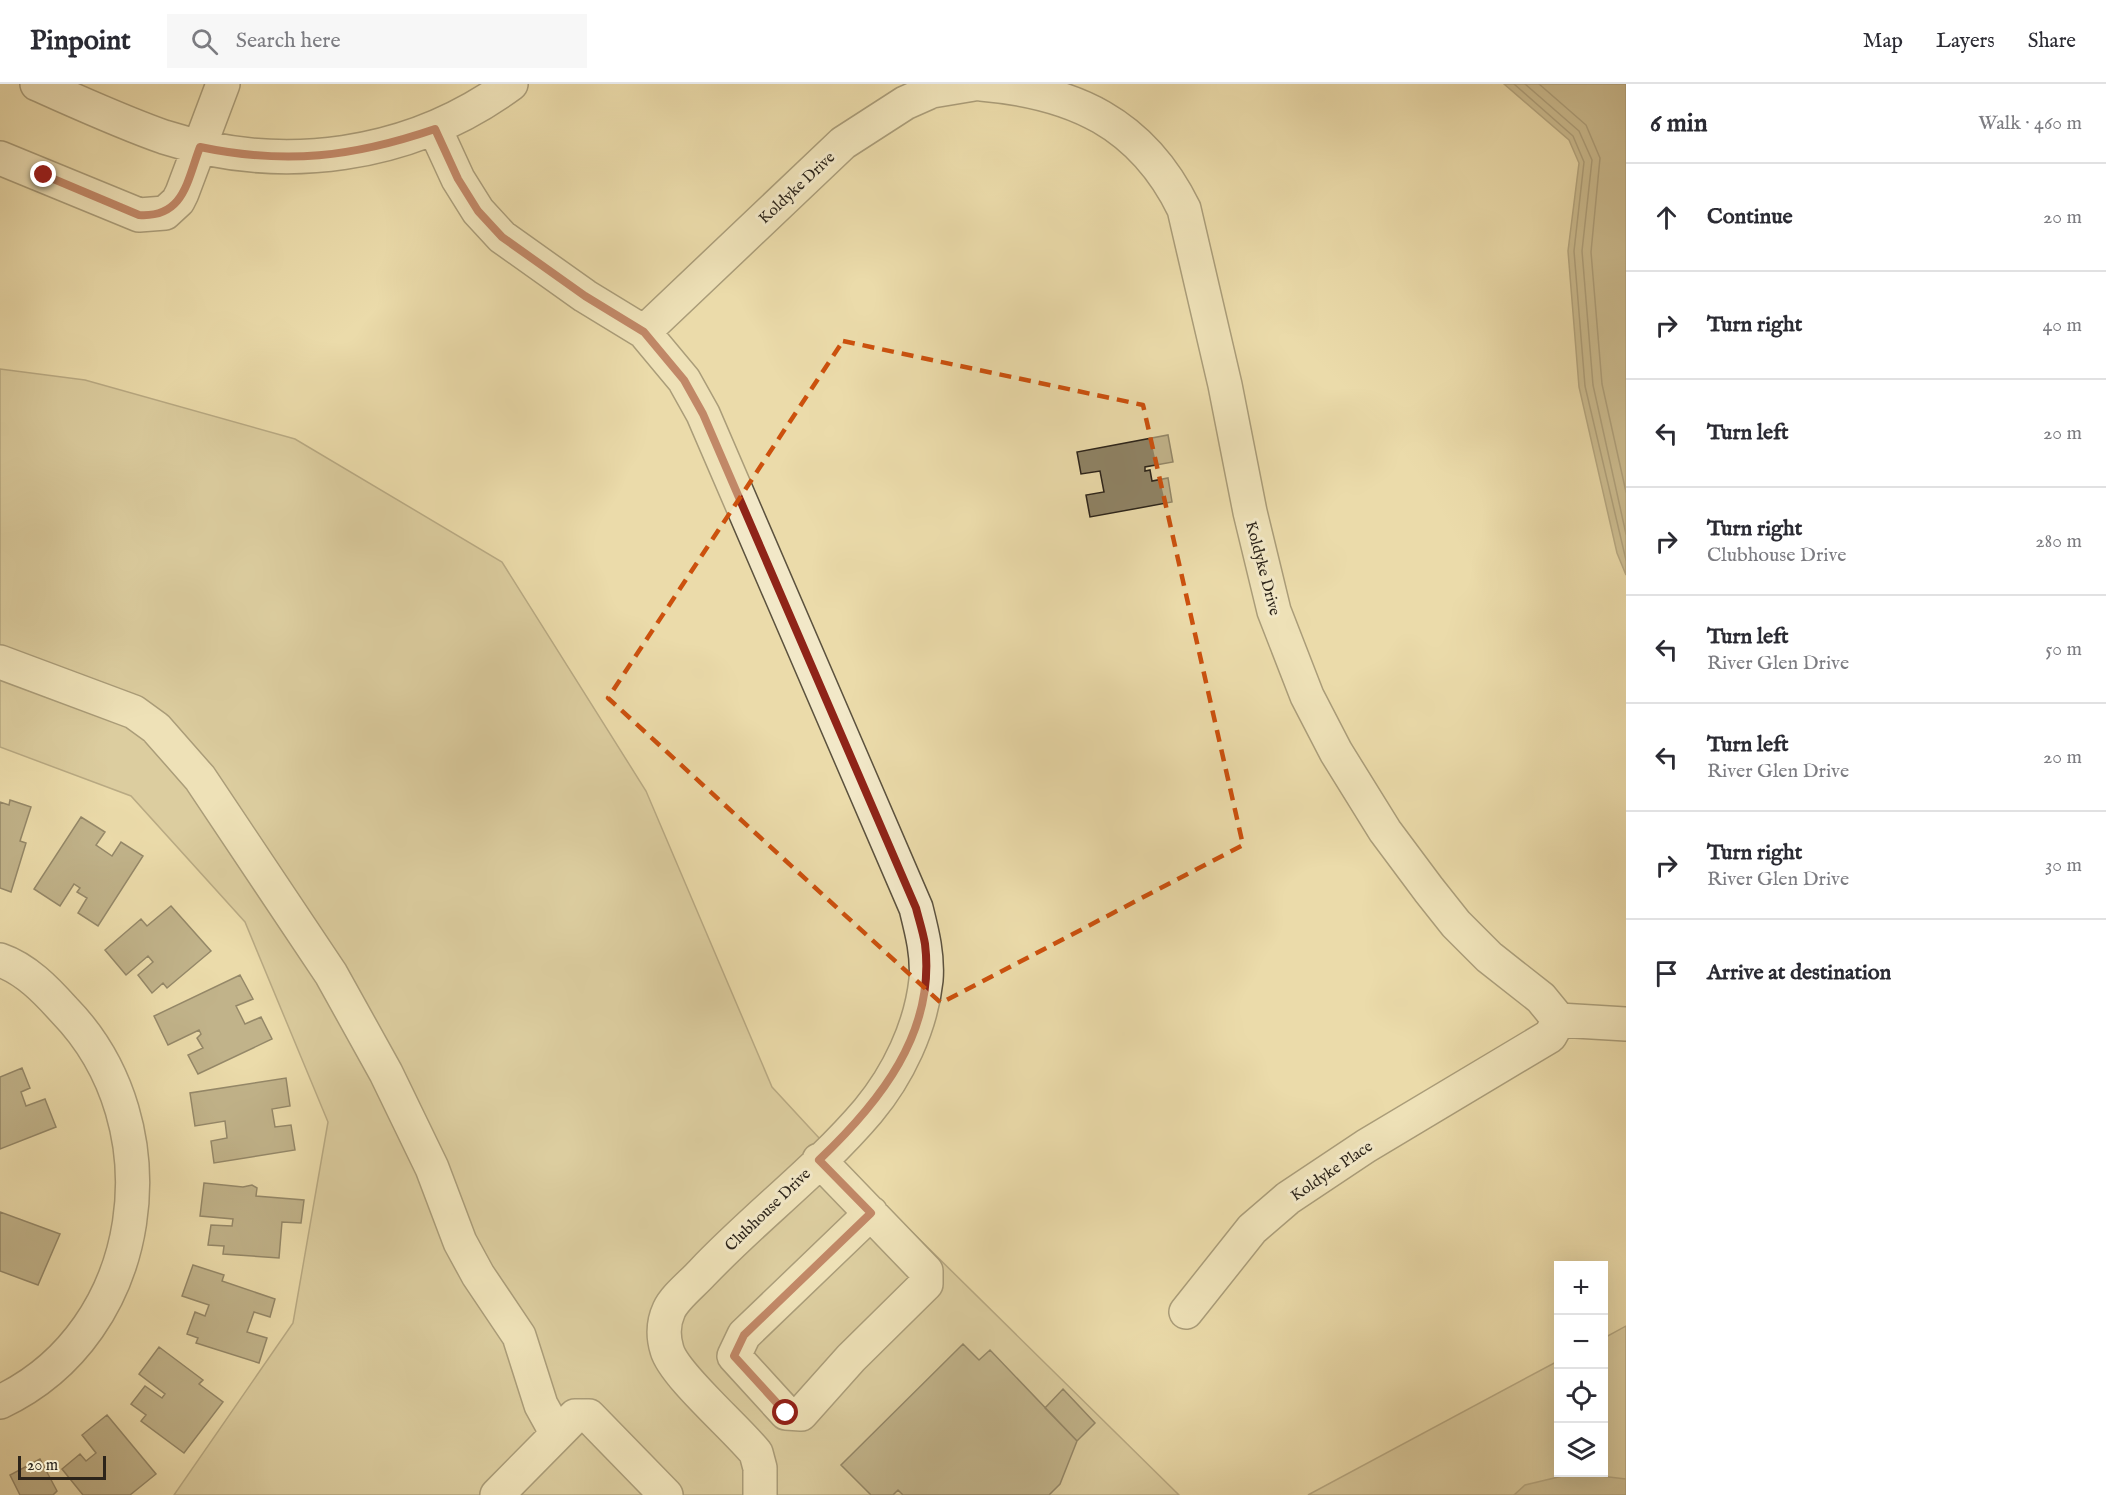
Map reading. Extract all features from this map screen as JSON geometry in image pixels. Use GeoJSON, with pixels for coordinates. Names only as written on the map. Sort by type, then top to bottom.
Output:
{"type":"FeatureCollection","features":[{"type":"Feature","properties":{"kind":"street"},"geometry":{"type":"LineString","coordinates":[[37,84],[162,136],[200,147],[256,156],[320,157],[352,153],[435,129],[462,117],[511,84]]}},
{"type":"Feature","properties":{"kind":"street"},"geometry":{"type":"LineString","coordinates":[[0,158],[139,215],[153,216],[165,213],[178,201],[223,84]]}},
{"type":"Feature","properties":{"kind":"street","name":"Koldyke Drive"},"geometry":{"type":"LineString","coordinates":[[644,332],[843,142],[905,103],[932,91],[974,84]]}},
{"type":"Feature","properties":{"kind":"street","name":"Koldyke Drive"},"geometry":{"type":"LineString","coordinates":[[981,84],[1045,93],[1086,108],[1130,135],[1156,161],[1171,184],[1184,209],[1274,611],[1307,696],[1336,752],[1384,831],[1428,890],[1473,940],[1541,998],[1559,1020]]}},
{"type":"Feature","properties":{"kind":"street","name":"Clubhouse Drive"},"geometry":{"type":"LineString","coordinates":[[435,129],[458,179],[478,211],[502,237],[585,296],[644,332],[684,380],[703,414],[916,908],[925,943],[926,979],[916,1023],[903,1056],[868,1111],[716,1258],[669,1308],[664,1335],[673,1365],[756,1453],[760,1468],[760,1495]]}},
{"type":"Feature","properties":{"kind":"street"},"geometry":{"type":"LineString","coordinates":[[0,662],[134,712],[156,728],[200,778],[302,928],[331,974],[386,1073],[432,1168],[460,1242],[478,1275],[519,1336],[541,1405],[557,1434]]}},
{"type":"Feature","properties":{"kind":"street"},"geometry":{"type":"LineString","coordinates":[[0,960],[42,987],[80,1025],[107,1071],[122,1113],[129,1137],[133,1178],[128,1234],[112,1288],[87,1333],[46,1372],[0,1402]]}},
{"type":"Feature","properties":{"kind":"street"},"geometry":{"type":"LineString","coordinates":[[1559,1020],[1626,1024]]}},
{"type":"Feature","properties":{"kind":"street","name":"Koldyke Place"},"geometry":{"type":"LineString","coordinates":[[1186,1312],[1252,1229],[1288,1198],[1366,1146],[1550,1036],[1559,1020]]}},
{"type":"Feature","properties":{"kind":"street"},"geometry":{"type":"LineString","coordinates":[[819,1160],[871,1213],[926,1271],[926,1284],[851,1358],[801,1414],[786,1413],[734,1356],[736,1346],[744,1335],[871,1213]]}},
{"type":"Feature","properties":{"kind":"street"},"geometry":{"type":"LineString","coordinates":[[497,1495],[575,1416],[589,1416],[666,1495]]}},
{"type":"Feature","properties":{"kind":"highlighted area"},"geometry":{"type":"Polygon","coordinates":[[[843,341],[1143,405],[1243,845],[941,1003],[608,698],[843,341]]]}},
{"type":"Feature","properties":{"kind":"shaded area"},"geometry":{"type":"Polygon","coordinates":[[[0,369],[85,380],[295,439],[502,562],[646,791],[772,1087],[844,1165],[1179,1495],[174,1495],[293,1323],[328,1122],[245,922],[131,796],[0,747],[0,369]]]}},
{"type":"Feature","properties":{"kind":"shaded area"},"geometry":{"type":"Polygon","coordinates":[[[1626,1326],[1626,1495],[1308,1495],[1554,1363],[1554,1477],[1608,1477],[1608,1336],[1626,1326]]]}},
{"type":"Feature","properties":{"kind":"water"},"geometry":{"type":"Polygon","coordinates":[[[1504,84],[1626,84],[1626,575],[1617,553],[1579,387],[1568,251],[1579,163],[1569,140],[1504,84]]]}},
{"type":"Feature","properties":{"kind":"water"},"geometry":{"type":"Polygon","coordinates":[[[1558,1477],[1608,1477],[1626,1479],[1626,1495],[1514,1495],[1525,1485],[1558,1477]]]}},
{"type":"Feature","properties":{"kind":"building"},"geometry":{"type":"Polygon","coordinates":[[[1168,435],[1173,462],[1145,467],[1145,471],[1150,470],[1152,481],[1168,478],[1172,502],[1090,517],[1086,495],[1104,492],[1100,471],[1081,474],[1077,452],[1168,435]]]}},
{"type":"Feature","properties":{"kind":"building"},"geometry":{"type":"Polygon","coordinates":[[[10,800],[31,807],[20,841],[26,843],[11,892],[0,888],[0,802],[9,805],[10,800]]]}},
{"type":"Feature","properties":{"kind":"building"},"geometry":{"type":"Polygon","coordinates":[[[81,817],[105,832],[96,845],[112,856],[121,842],[143,856],[98,926],[78,913],[87,898],[77,892],[80,888],[74,884],[60,906],[34,889],[81,817]]]}},
{"type":"Feature","properties":{"kind":"building"},"geometry":{"type":"Polygon","coordinates":[[[171,906],[211,951],[167,988],[163,983],[152,993],[138,975],[153,962],[148,956],[126,975],[105,950],[141,919],[147,926],[171,906]]]}},
{"type":"Feature","properties":{"kind":"building"},"geometry":{"type":"Polygon","coordinates":[[[240,975],[253,999],[236,1006],[245,1024],[261,1017],[272,1039],[198,1074],[188,1055],[203,1048],[197,1038],[201,1034],[199,1030],[168,1045],[154,1016],[240,975]]]}},
{"type":"Feature","properties":{"kind":"building"},"geometry":{"type":"Polygon","coordinates":[[[22,1068],[30,1088],[21,1092],[26,1106],[45,1099],[56,1127],[0,1149],[0,1077],[22,1068]]]}},
{"type":"Feature","properties":{"kind":"building"},"geometry":{"type":"Polygon","coordinates":[[[286,1078],[290,1106],[272,1109],[275,1127],[291,1125],[295,1150],[214,1163],[211,1141],[227,1138],[225,1121],[195,1126],[190,1093],[286,1078]]]}},
{"type":"Feature","properties":{"kind":"building"},"geometry":{"type":"Polygon","coordinates":[[[204,1183],[243,1187],[252,1185],[257,1188],[256,1196],[304,1200],[301,1223],[282,1222],[279,1258],[223,1254],[224,1246],[208,1245],[211,1225],[232,1226],[233,1219],[200,1216],[204,1183]]]}},
{"type":"Feature","properties":{"kind":"building"},"geometry":{"type":"Polygon","coordinates":[[[0,1212],[60,1234],[38,1285],[0,1271],[0,1212]]]}},
{"type":"Feature","properties":{"kind":"building"},"geometry":{"type":"Polygon","coordinates":[[[193,1265],[224,1275],[222,1281],[275,1299],[270,1317],[254,1312],[247,1332],[267,1338],[259,1363],[196,1343],[198,1338],[187,1334],[195,1312],[205,1316],[209,1305],[182,1296],[193,1265]]]}},
{"type":"Feature","properties":{"kind":"building"},"geometry":{"type":"Polygon","coordinates":[[[963,1344],[979,1360],[990,1350],[1077,1441],[1060,1484],[1049,1495],[903,1495],[898,1490],[893,1495],[871,1495],[841,1465],[963,1344]]]}},
{"type":"Feature","properties":{"kind":"building"},"geometry":{"type":"Polygon","coordinates":[[[159,1347],[203,1380],[199,1384],[223,1402],[184,1453],[141,1421],[146,1415],[131,1404],[145,1386],[162,1398],[165,1394],[139,1374],[159,1347]]]}},
{"type":"Feature","properties":{"kind":"building"},"geometry":{"type":"Polygon","coordinates":[[[1063,1389],[1095,1423],[1077,1441],[1045,1408],[1063,1389]]]}},
{"type":"Feature","properties":{"kind":"building"},"geometry":{"type":"Polygon","coordinates":[[[107,1415],[156,1474],[130,1495],[83,1495],[62,1469],[80,1454],[86,1461],[96,1453],[82,1435],[107,1415]]]}},
{"type":"Feature","properties":{"kind":"building"},"geometry":{"type":"Polygon","coordinates":[[[40,1459],[57,1491],[53,1495],[20,1495],[10,1475],[40,1459]]]}},
{"type":"Feature","properties":{"kind":"route"},"geometry":{"type":"LineString","coordinates":[[44,175],[139,215],[153,216],[165,213],[178,201],[200,147],[256,156],[320,157],[352,153],[435,129],[458,179],[478,211],[502,237],[585,296],[644,332],[684,380],[703,414],[916,908],[925,943],[926,979],[916,1023],[903,1056],[868,1111],[819,1160],[871,1213],[744,1335],[736,1346],[734,1356],[786,1413]]}}]}
